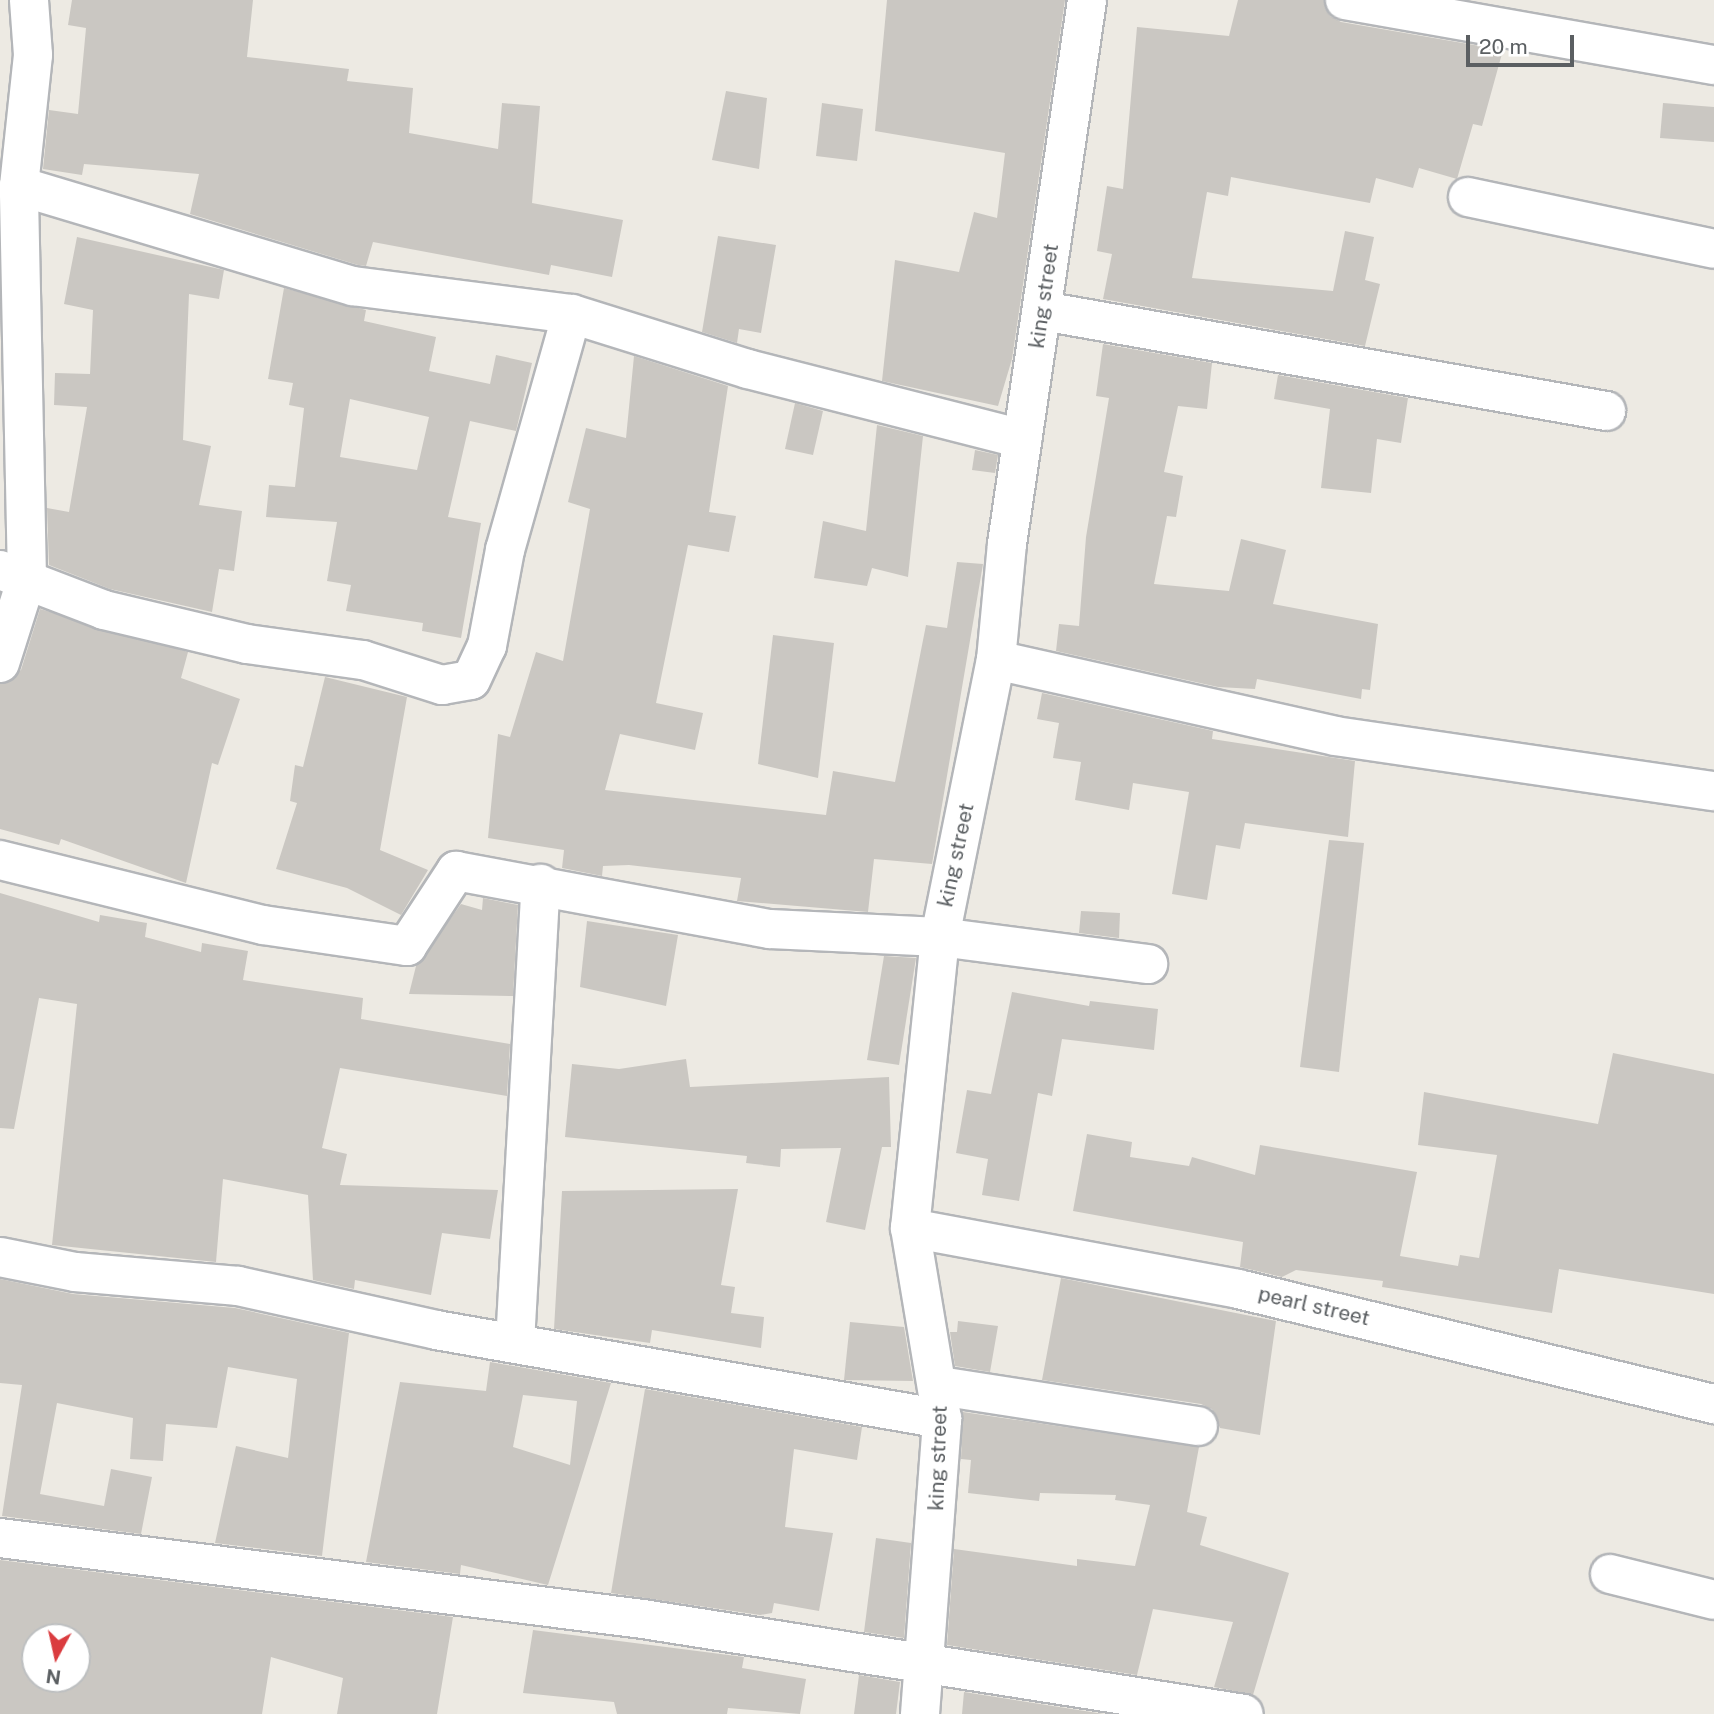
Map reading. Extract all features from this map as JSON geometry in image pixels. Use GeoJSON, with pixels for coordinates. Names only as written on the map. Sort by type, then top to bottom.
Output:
{"type":"FeatureCollection","features":[{"type":"Feature","properties":{"kind":"street"},"geometry":{"type":"LineString","coordinates":[[0,663],[13,574],[19,186],[33,55],[29,0]]}},
{"type":"Feature","properties":{"kind":"street","name":"king street"},"geometry":{"type":"LineString","coordinates":[[920,1714],[941,1403],[910,1228],[940,937],[996,660],[1022,439],[1087,0]]}},
{"type":"Feature","properties":{"kind":"street"},"geometry":{"type":"LineString","coordinates":[[1345,0],[1714,65]]}},
{"type":"Feature","properties":{"kind":"street"},"geometry":{"type":"LineString","coordinates":[[19,186],[353,286],[572,314],[748,369],[1022,439]]}},
{"type":"Feature","properties":{"kind":"street"},"geometry":{"type":"LineString","coordinates":[[1468,197],[1714,249]]}},
{"type":"Feature","properties":{"kind":"street"},"geometry":{"type":"LineString","coordinates":[[1043,311],[1606,411]]}},
{"type":"Feature","properties":{"kind":"street"},"geometry":{"type":"LineString","coordinates":[[13,574],[104,610],[247,644],[363,660],[442,685],[471,680],[487,646],[505,550],[572,314]]}},
{"type":"Feature","properties":{"kind":"street"},"geometry":{"type":"LineString","coordinates":[[996,660],[1335,736],[1714,791]]}},
{"type":"Feature","properties":{"kind":"street"},"geometry":{"type":"LineString","coordinates":[[0,860],[263,925],[407,946],[456,871],[541,884],[770,929],[940,937],[1148,964]]}},
{"type":"Feature","properties":{"kind":"street"},"geometry":{"type":"LineString","coordinates":[[515,1343],[541,884]]}},
{"type":"Feature","properties":{"kind":"street","name":"pearl street"},"geometry":{"type":"LineString","coordinates":[[910,1228],[1238,1289],[1714,1404]]}},
{"type":"Feature","properties":{"kind":"street"},"geometry":{"type":"LineString","coordinates":[[0,1256],[75,1272],[238,1286],[515,1343],[941,1403],[1198,1426]]}},
{"type":"Feature","properties":{"kind":"street"},"geometry":{"type":"LineString","coordinates":[[0,1538],[643,1619],[1244,1714]]}},
{"type":"Feature","properties":{"kind":"street"},"geometry":{"type":"LineString","coordinates":[[1610,1574],[1714,1600]]}},
{"type":"Feature","properties":{"kind":"building"},"geometry":{"type":"Polygon","coordinates":[[[72,0],[253,0],[247,57],[349,69],[347,81],[413,88],[409,133],[498,149],[502,103],[540,106],[532,203],[623,220],[612,277],[551,265],[549,275],[373,242],[366,266],[358,265],[190,214],[199,174],[84,164],[82,175],[43,169],[49,110],[78,114],[86,28],[68,25],[72,0]]]}},
{"type":"Feature","properties":{"kind":"building"},"geometry":{"type":"Polygon","coordinates":[[[887,0],[1065,0],[1012,359],[998,406],[882,381],[895,260],[959,272],[974,212],[997,218],[1005,153],[875,131],[887,0]]]}},
{"type":"Feature","properties":{"kind":"building"},"geometry":{"type":"Polygon","coordinates":[[[1238,0],[1324,0],[1330,16],[1341,22],[1503,50],[1482,126],[1473,124],[1457,179],[1419,168],[1413,188],[1376,178],[1370,203],[1231,177],[1228,196],[1207,192],[1192,278],[1333,291],[1345,231],[1374,237],[1365,280],[1380,284],[1365,346],[1103,299],[1112,254],[1097,251],[1107,186],[1123,189],[1137,27],[1229,36],[1238,0]]]}},
{"type":"Feature","properties":{"kind":"building"},"geometry":{"type":"Polygon","coordinates":[[[726,91],[767,98],[759,169],[712,160],[726,91]]]}},
{"type":"Feature","properties":{"kind":"building"},"geometry":{"type":"Polygon","coordinates":[[[822,103],[863,109],[857,161],[816,156],[822,103]]]}},
{"type":"Feature","properties":{"kind":"building"},"geometry":{"type":"Polygon","coordinates":[[[1663,103],[1714,107],[1714,142],[1660,138],[1663,103]]]}},
{"type":"Feature","properties":{"kind":"building"},"geometry":{"type":"Polygon","coordinates":[[[718,236],[776,245],[761,333],[739,329],[737,343],[702,332],[718,236]]]}},
{"type":"Feature","properties":{"kind":"building"},"geometry":{"type":"Polygon","coordinates":[[[77,237],[224,270],[219,299],[189,294],[183,440],[211,446],[199,505],[242,511],[234,571],[219,569],[212,612],[110,589],[49,565],[47,508],[69,512],[87,407],[54,405],[55,373],[90,374],[93,310],[64,304],[77,237]]]}},
{"type":"Feature","properties":{"kind":"building"},"geometry":{"type":"Polygon","coordinates":[[[284,288],[366,310],[364,321],[436,337],[429,371],[490,384],[496,355],[532,363],[516,431],[470,421],[448,517],[481,523],[461,638],[422,631],[423,623],[346,611],[351,585],[327,581],[337,522],[266,517],[269,485],[295,487],[304,408],[289,405],[293,383],[268,379],[284,288]],[[350,399],[340,457],[417,470],[429,417],[350,399]]]}},
{"type":"Feature","properties":{"kind":"building"},"geometry":{"type":"Polygon","coordinates":[[[1103,344],[1212,363],[1207,409],[1178,406],[1164,472],[1183,476],[1176,517],[1167,516],[1154,584],[1229,591],[1241,539],[1286,550],[1273,604],[1378,624],[1370,690],[1362,689],[1361,699],[1257,679],[1255,689],[1218,687],[1056,651],[1059,624],[1079,626],[1086,537],[1109,398],[1096,396],[1103,344]]]}},
{"type":"Feature","properties":{"kind":"building"},"geometry":{"type":"Polygon","coordinates":[[[634,356],[728,386],[709,512],[736,516],[729,552],[688,545],[656,703],[703,713],[695,750],[620,734],[605,790],[826,815],[833,771],[895,782],[926,625],[947,628],[957,562],[983,564],[932,864],[874,859],[868,912],[737,901],[741,878],[629,865],[603,866],[602,876],[562,868],[564,850],[488,838],[498,734],[510,737],[536,652],[563,661],[590,509],[568,502],[586,428],[626,438],[634,356]]]}},
{"type":"Feature","properties":{"kind":"building"},"geometry":{"type":"Polygon","coordinates":[[[1278,375],[1408,398],[1401,443],[1377,439],[1371,493],[1321,488],[1330,409],[1274,399],[1278,375]]]}},
{"type":"Feature","properties":{"kind":"building"},"geometry":{"type":"Polygon","coordinates":[[[795,403],[823,411],[813,455],[785,449],[795,403]]]}},
{"type":"Feature","properties":{"kind":"building"},"geometry":{"type":"Polygon","coordinates":[[[877,425],[923,436],[908,577],[872,568],[867,586],[814,578],[823,521],[866,531],[877,425]]]}},
{"type":"Feature","properties":{"kind":"building"},"geometry":{"type":"Polygon","coordinates":[[[975,450],[998,455],[995,473],[972,470],[975,450]]]}},
{"type":"Feature","properties":{"kind":"building"},"geometry":{"type":"Polygon","coordinates":[[[40,609],[188,652],[181,678],[240,699],[218,765],[212,763],[186,883],[61,839],[59,845],[0,829],[0,684],[21,670],[40,609]]]}},
{"type":"Feature","properties":{"kind":"building"},"geometry":{"type":"Polygon","coordinates":[[[773,635],[834,643],[818,778],[758,764],[773,635]]]}},
{"type":"Feature","properties":{"kind":"building"},"geometry":{"type":"Polygon","coordinates":[[[325,677],[407,697],[380,850],[428,870],[401,915],[347,888],[276,869],[297,803],[290,801],[295,765],[303,767],[325,677]]]}},
{"type":"Feature","properties":{"kind":"building"},"geometry":{"type":"Polygon","coordinates":[[[1042,693],[1213,731],[1212,739],[1355,761],[1348,837],[1245,823],[1240,849],[1216,845],[1207,900],[1172,894],[1189,792],[1133,783],[1129,810],[1075,800],[1081,762],[1053,758],[1059,723],[1037,719],[1042,693]]]}},
{"type":"Feature","properties":{"kind":"building"},"geometry":{"type":"Polygon","coordinates":[[[1329,840],[1364,843],[1339,1072],[1300,1067],[1329,840]]]}},
{"type":"Feature","properties":{"kind":"building"},"geometry":{"type":"Polygon","coordinates":[[[0,893],[99,922],[100,915],[147,923],[145,937],[201,952],[202,943],[248,951],[243,980],[363,998],[361,1019],[510,1044],[507,1096],[340,1068],[322,1148],[347,1154],[340,1185],[498,1190],[490,1239],[442,1233],[431,1295],[355,1280],[354,1289],[313,1280],[308,1195],[223,1179],[216,1262],[52,1245],[77,1004],[39,998],[14,1129],[0,1128],[0,893]]]}},
{"type":"Feature","properties":{"kind":"building"},"geometry":{"type":"Polygon","coordinates":[[[483,898],[518,905],[513,996],[409,994],[416,966],[461,904],[482,910],[483,898]]]}},
{"type":"Feature","properties":{"kind":"building"},"geometry":{"type":"Polygon","coordinates":[[[1081,911],[1120,913],[1119,938],[1079,933],[1081,911]]]}},
{"type":"Feature","properties":{"kind":"building"},"geometry":{"type":"Polygon","coordinates":[[[587,921],[678,935],[666,1006],[580,987],[587,921]]]}},
{"type":"Feature","properties":{"kind":"building"},"geometry":{"type":"Polygon","coordinates":[[[884,956],[916,958],[899,1065],[867,1060],[884,956]]]}},
{"type":"Feature","properties":{"kind":"building"},"geometry":{"type":"Polygon","coordinates":[[[1012,992],[1089,1006],[1090,1001],[1158,1009],[1154,1050],[1062,1039],[1052,1096],[1038,1093],[1019,1201],[982,1195],[988,1159],[956,1153],[967,1090],[991,1094],[1012,992]]]}},
{"type":"Feature","properties":{"kind":"building"},"geometry":{"type":"Polygon","coordinates":[[[1613,1053],[1714,1074],[1714,1294],[1559,1269],[1552,1313],[1382,1287],[1383,1281],[1296,1270],[1282,1277],[1240,1267],[1243,1242],[1073,1211],[1087,1134],[1132,1142],[1130,1157],[1189,1166],[1192,1157],[1255,1175],[1260,1145],[1417,1172],[1400,1256],[1458,1266],[1460,1255],[1479,1258],[1497,1155],[1418,1145],[1424,1092],[1598,1124],[1613,1053]]]}},
{"type":"Feature","properties":{"kind":"building"},"geometry":{"type":"Polygon","coordinates":[[[686,1059],[690,1087],[889,1077],[891,1147],[882,1147],[865,1230],[826,1222],[841,1148],[781,1149],[780,1167],[746,1163],[747,1156],[565,1137],[572,1064],[619,1069],[686,1059]]]}},
{"type":"Feature","properties":{"kind":"building"},"geometry":{"type":"Polygon","coordinates":[[[738,1189],[721,1285],[735,1287],[731,1313],[764,1317],[761,1348],[652,1330],[650,1343],[554,1329],[562,1191],[738,1189]]]}},
{"type":"Feature","properties":{"kind":"building"},"geometry":{"type":"Polygon","coordinates":[[[1061,1278],[1276,1321],[1260,1435],[1220,1428],[1212,1409],[1201,1404],[1042,1380],[1061,1278]]]}},
{"type":"Feature","properties":{"kind":"building"},"geometry":{"type":"Polygon","coordinates":[[[0,1279],[73,1294],[235,1308],[349,1333],[322,1556],[215,1543],[236,1446],[288,1458],[297,1379],[228,1367],[217,1428],[166,1424],[163,1461],[130,1459],[133,1418],[57,1403],[40,1494],[104,1506],[111,1469],[152,1477],[141,1534],[2,1516],[22,1385],[0,1383],[0,1279]]]}},
{"type":"Feature","properties":{"kind":"building"},"geometry":{"type":"Polygon","coordinates":[[[958,1321],[998,1326],[990,1372],[955,1366],[950,1332],[957,1332],[958,1321]]]}},
{"type":"Feature","properties":{"kind":"building"},"geometry":{"type":"Polygon","coordinates":[[[850,1322],[904,1327],[913,1381],[844,1380],[850,1322]]]}},
{"type":"Feature","properties":{"kind":"building"},"geometry":{"type":"Polygon","coordinates":[[[490,1362],[611,1383],[548,1585],[461,1565],[460,1574],[366,1562],[400,1382],[486,1391],[490,1362]],[[523,1395],[513,1447],[570,1465],[577,1401],[523,1395]]]}},
{"type":"Feature","properties":{"kind":"building"},"geometry":{"type":"Polygon","coordinates":[[[645,1389],[862,1427],[857,1460],[794,1449],[785,1527],[833,1533],[819,1611],[774,1603],[772,1613],[760,1615],[611,1593],[645,1389]]]}},
{"type":"Feature","properties":{"kind":"building"},"geometry":{"type":"Polygon","coordinates":[[[963,1412],[1199,1447],[1187,1512],[1207,1517],[1200,1545],[1289,1573],[1253,1695],[1214,1687],[1233,1622],[1153,1609],[1137,1675],[947,1645],[954,1549],[1077,1566],[1077,1559],[1135,1566],[1150,1505],[1115,1500],[1116,1495],[1040,1493],[1039,1501],[968,1493],[971,1460],[961,1459],[963,1412]]]}},
{"type":"Feature","properties":{"kind":"building"},"geometry":{"type":"Polygon","coordinates":[[[876,1538],[911,1543],[904,1638],[864,1632],[876,1538]]]}},
{"type":"Feature","properties":{"kind":"building"},"geometry":{"type":"Polygon","coordinates":[[[0,1560],[453,1617],[437,1714],[337,1714],[343,1678],[271,1657],[262,1714],[0,1714],[0,1560]]]}},
{"type":"Feature","properties":{"kind":"building"},"geometry":{"type":"Polygon","coordinates":[[[533,1630],[744,1657],[742,1668],[806,1679],[800,1714],[728,1708],[727,1714],[617,1714],[614,1702],[523,1693],[533,1630]]]}},
{"type":"Feature","properties":{"kind":"building"},"geometry":{"type":"Polygon","coordinates":[[[859,1675],[900,1682],[896,1714],[854,1714],[859,1675]]]}},
{"type":"Feature","properties":{"kind":"building"},"geometry":{"type":"Polygon","coordinates":[[[964,1692],[1104,1714],[962,1714],[964,1692]]]}}]}
